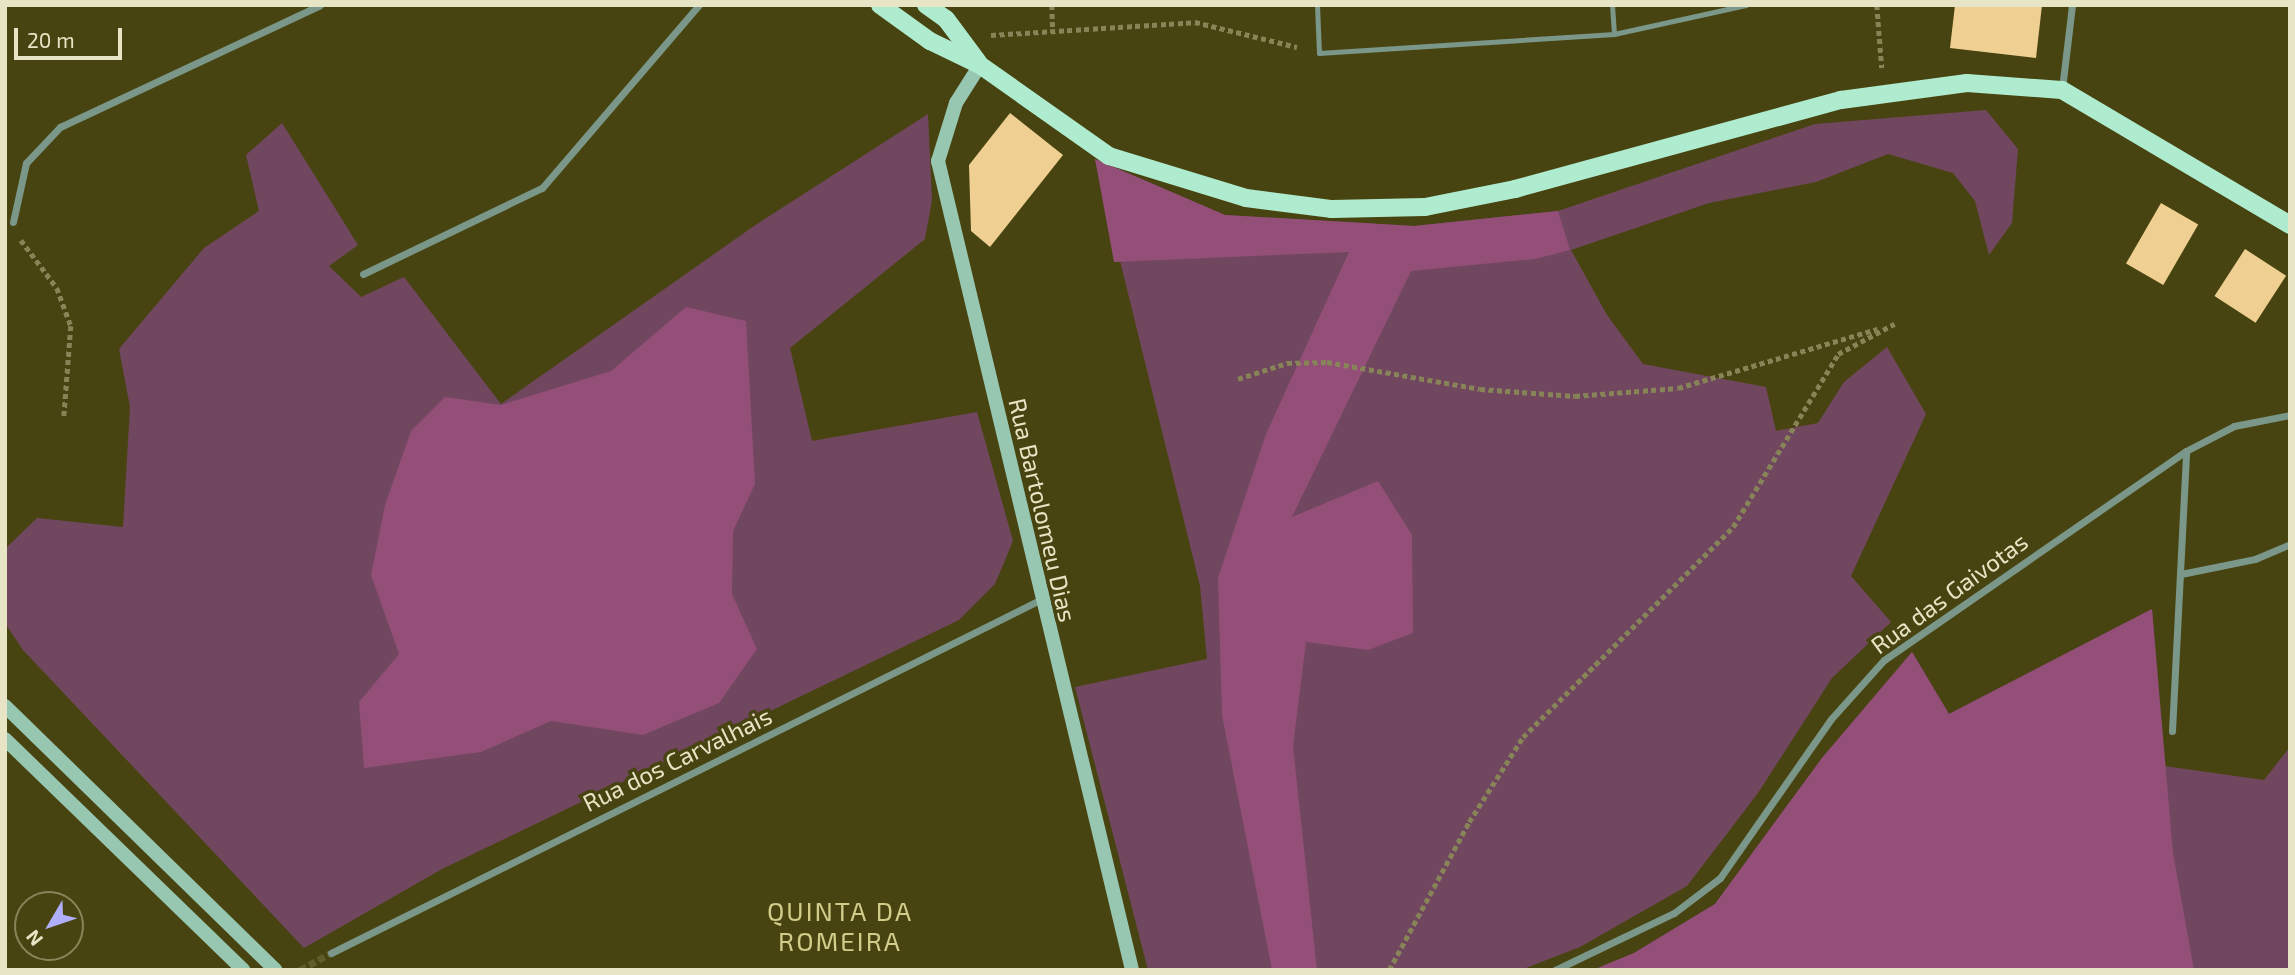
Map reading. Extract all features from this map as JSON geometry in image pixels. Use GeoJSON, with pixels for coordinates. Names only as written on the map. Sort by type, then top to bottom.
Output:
{"type":"FeatureCollection","features":[{"type":"Feature","properties":{"kind":"main road"},"geometry":{"type":"LineString","coordinates":[[880,5],[930,41],[980,65],[1110,156],[1246,198],[1332,209],[1425,207],[1515,190],[1884,93],[1968,83],[2062,90],[2290,225]]}},
{"type":"Feature","properties":{"kind":"main road"},"geometry":{"type":"LineString","coordinates":[[926,5],[946,19],[980,65]]}},
{"type":"Feature","properties":{"kind":"street"},"geometry":{"type":"LineString","coordinates":[[13,222],[26,163],[60,127],[320,5]]}},
{"type":"Feature","properties":{"kind":"street"},"geometry":{"type":"LineString","coordinates":[[363,274],[549,182],[699,5]]}},
{"type":"Feature","properties":{"kind":"street"},"geometry":{"type":"LineString","coordinates":[[2062,90],[2072,5]]}},
{"type":"Feature","properties":{"kind":"street","name":"Rua Bartolomeu Dias"},"geometry":{"type":"LineString","coordinates":[[980,65],[956,103],[938,162],[1040,600],[1132,970]]}},
{"type":"Feature","properties":{"kind":"street","name":"Rua das Gaivotas"},"geometry":{"type":"LineString","coordinates":[[1555,970],[1674,912],[1720,878],[1831,719],[1884,660],[2186,452],[2234,426],[2290,415]]}},
{"type":"Feature","properties":{"kind":"street"},"geometry":{"type":"LineString","coordinates":[[2172,731],[2186,452]]}},
{"type":"Feature","properties":{"kind":"street"},"geometry":{"type":"LineString","coordinates":[[2180,574],[2255,559],[2290,544]]}},
{"type":"Feature","properties":{"kind":"street","name":"Rua dos Carvalhais"},"geometry":{"type":"LineString","coordinates":[[331,953],[1040,600]]}},
{"type":"Feature","properties":{"kind":"street"},"geometry":{"type":"LineString","coordinates":[[5,706],[276,970]]}},
{"type":"Feature","properties":{"kind":"street"},"geometry":{"type":"LineString","coordinates":[[5,739],[243,970]]}},
{"type":"Feature","properties":{"kind":"lane"},"geometry":{"type":"LineString","coordinates":[[1317,5],[1320,53],[1614,34],[1746,5]]}},
{"type":"Feature","properties":{"kind":"lane"},"geometry":{"type":"LineString","coordinates":[[1612,5],[1614,34]]}},
{"type":"Feature","properties":{"kind":"path"},"geometry":{"type":"LineString","coordinates":[[1052,5],[1053,31]]}},
{"type":"Feature","properties":{"kind":"path"},"geometry":{"type":"LineString","coordinates":[[1877,5],[1884,93]]}},
{"type":"Feature","properties":{"kind":"path"},"geometry":{"type":"LineString","coordinates":[[1022,33],[1195,22],[1320,53]]}},
{"type":"Feature","properties":{"kind":"path"},"geometry":{"type":"LineString","coordinates":[[13,222],[26,250],[57,288],[71,326],[64,416]]}},
{"type":"Feature","properties":{"kind":"path"},"geometry":{"type":"LineString","coordinates":[[1237,379],[1287,363],[1327,362],[1493,390],[1575,396],[1678,388],[1894,324],[1838,354],[1733,527],[1523,737],[1469,822],[1389,970]]}},
{"type":"Feature","properties":{"kind":"shaded area"},"geometry":{"type":"Polygon","coordinates":[[[1986,110],[2018,149],[2012,223],[1989,255],[1975,201],[1953,173],[1888,154],[1816,182],[1709,203],[1571,250],[1607,315],[1643,364],[1766,387],[1776,431],[1818,423],[1844,382],[1887,347],[1926,414],[1851,576],[1891,622],[1832,678],[1758,793],[1687,886],[1580,947],[1521,970],[1148,970],[1075,687],[1207,659],[1200,586],[1095,159],[1225,215],[1414,226],[1558,211],[1815,124],[1986,110]]]}},
{"type":"Feature","properties":{"kind":"shaded area"},"geometry":{"type":"Polygon","coordinates":[[[928,114],[932,200],[925,239],[790,348],[812,441],[977,412],[1013,541],[995,584],[959,620],[442,869],[304,948],[23,650],[5,623],[5,549],[37,518],[123,527],[130,407],[119,349],[204,248],[259,211],[246,155],[282,123],[358,245],[329,266],[361,297],[404,277],[501,404],[754,226],[928,114]]]}},
{"type":"Feature","properties":{"kind":"shaded area"},"geometry":{"type":"Polygon","coordinates":[[[1095,159],[1225,215],[1414,226],[1558,211],[1570,250],[1535,259],[1411,271],[1292,517],[1378,481],[1412,535],[1413,633],[1368,650],[1306,642],[1293,746],[1317,970],[1272,970],[1222,715],[1218,578],[1266,434],[1349,252],[1114,262],[1095,159]]]}},
{"type":"Feature","properties":{"kind":"shaded area"},"geometry":{"type":"Polygon","coordinates":[[[686,307],[746,321],[755,484],[733,531],[732,594],[757,649],[719,703],[643,735],[551,721],[481,752],[364,768],[359,702],[399,654],[371,575],[385,505],[411,431],[445,397],[501,405],[611,371],[686,307]]]}},
{"type":"Feature","properties":{"kind":"shaded area"},"geometry":{"type":"Polygon","coordinates":[[[2152,609],[2164,766],[2264,780],[2290,747],[2290,970],[1593,970],[1634,953],[1715,904],[1822,758],[1912,652],[1949,714],[2152,609]]]}},
{"type":"Feature","properties":{"kind":"shaded area"},"geometry":{"type":"Polygon","coordinates":[[[2152,609],[2173,853],[2194,970],[1593,970],[1634,953],[1715,904],[1822,758],[1912,652],[1949,714],[2152,609]]]}},
{"type":"Feature","properties":{"kind":"building"},"geometry":{"type":"Polygon","coordinates":[[[1955,5],[2042,5],[2036,58],[1950,48],[1955,5]]]}},
{"type":"Feature","properties":{"kind":"building"},"geometry":{"type":"Polygon","coordinates":[[[1010,113],[1063,155],[990,247],[971,231],[969,165],[1010,113]]]}},
{"type":"Feature","properties":{"kind":"building"},"geometry":{"type":"Polygon","coordinates":[[[2161,203],[2198,224],[2163,285],[2126,264],[2161,203]]]}},
{"type":"Feature","properties":{"kind":"building"},"geometry":{"type":"Polygon","coordinates":[[[2245,249],[2286,276],[2256,323],[2215,296],[2245,249]]]}},
{"type":"Feature","properties":{"kind":"tunnel"},"geometry":{"type":"LineString","coordinates":[[300,970],[331,953]]}},
{"type":"Feature","properties":{"kind":"district","name":"QUINTA DA ROMEIRA"},"geometry":{"type":"Point","coordinates":[840,926]}}]}
